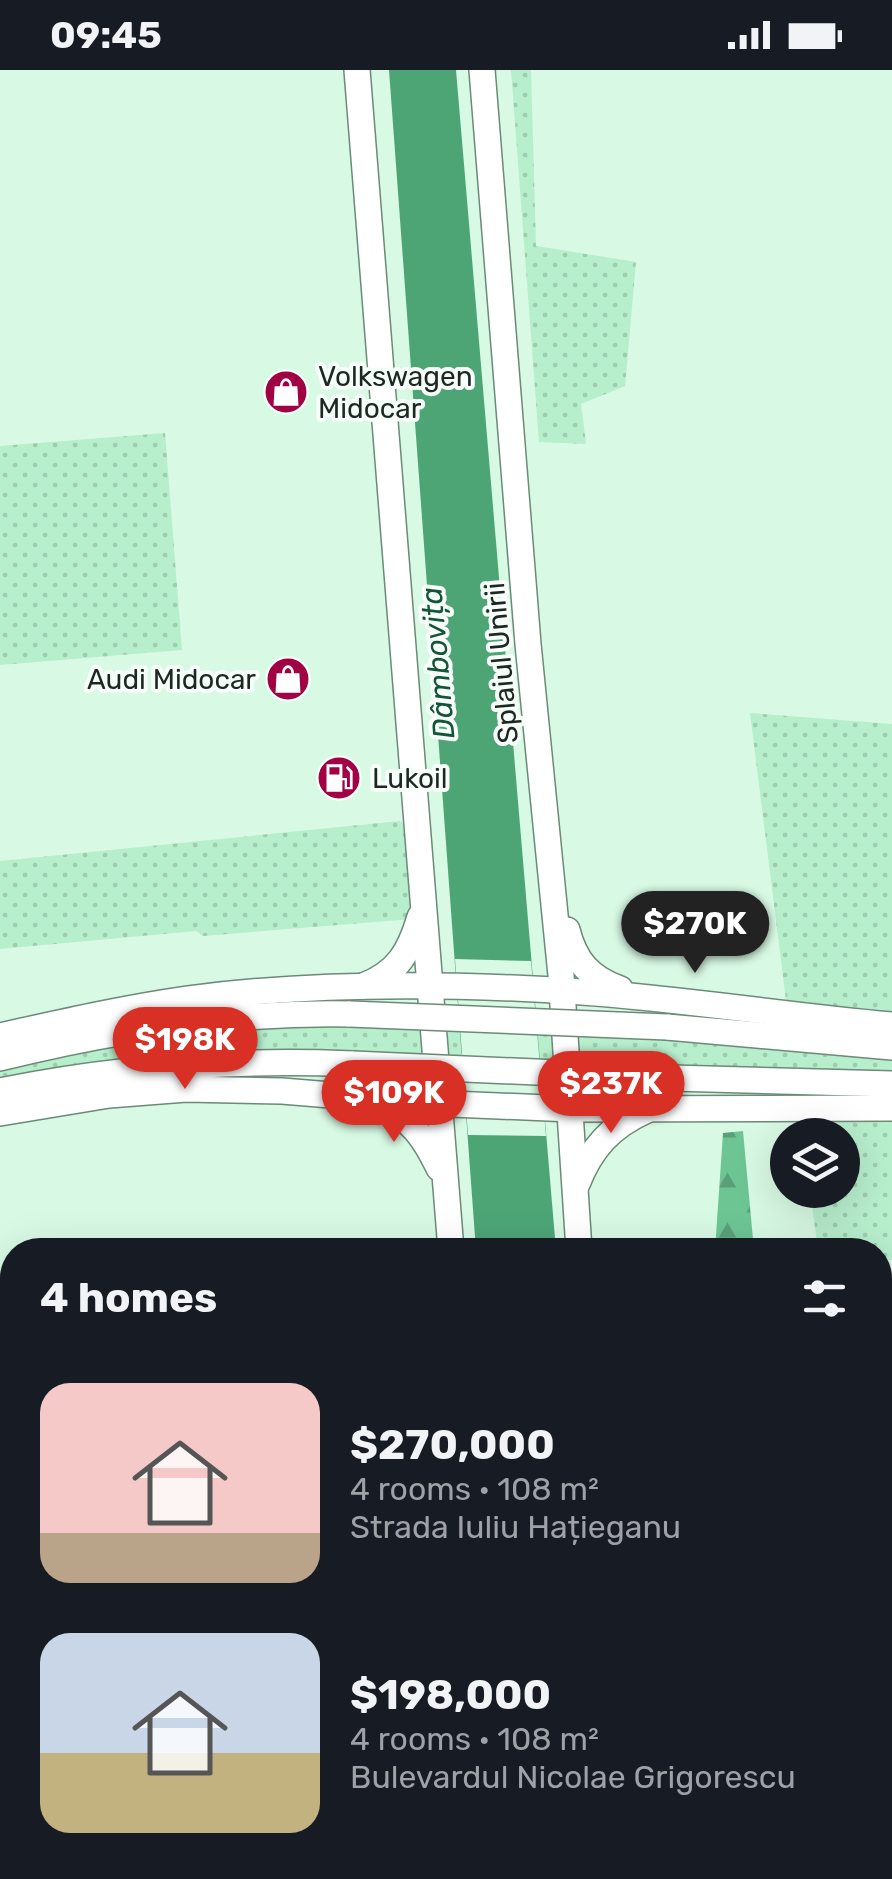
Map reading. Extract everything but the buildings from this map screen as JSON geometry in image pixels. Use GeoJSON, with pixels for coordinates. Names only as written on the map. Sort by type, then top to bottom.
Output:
{"type":"FeatureCollection","features":[{"type":"Feature","properties":{"kind":"main road"},"geometry":{"type":"LineString","coordinates":[[357,70],[450,1238]]}},
{"type":"Feature","properties":{"kind":"main road","name":"Splaiul Unirii"},"geometry":{"type":"LineString","coordinates":[[482,70],[528,644],[563,990],[578,1238]]}},
{"type":"Feature","properties":{"kind":"main road"},"geometry":{"type":"LineString","coordinates":[[553,877],[569,940],[582,966],[597,980],[641,997]]}},
{"type":"Feature","properties":{"kind":"main road"},"geometry":{"type":"LineString","coordinates":[[358,988],[398,965],[411,945],[423,907]]}},
{"type":"Feature","properties":{"kind":"main road"},"geometry":{"type":"LineString","coordinates":[[0,1036],[170,1002],[267,991],[430,986],[563,990],[892,1026]]}},
{"type":"Feature","properties":{"kind":"main road"},"geometry":{"type":"LineString","coordinates":[[0,1058],[191,1021],[265,1014],[666,1027],[892,1047]]}},
{"type":"Feature","properties":{"kind":"main road"},"geometry":{"type":"LineString","coordinates":[[0,1090],[115,1071],[190,1064],[353,1064],[892,1084]]}},
{"type":"Feature","properties":{"kind":"main road"},"geometry":{"type":"LineString","coordinates":[[0,1113],[92,1097],[173,1089],[266,1090],[439,1104],[572,1109],[892,1108]]}},
{"type":"Feature","properties":{"kind":"main road"},"geometry":{"type":"LineString","coordinates":[[351,1097],[408,1120],[429,1149],[446,1184]]}},
{"type":"Feature","properties":{"kind":"main road"},"geometry":{"type":"LineString","coordinates":[[576,1188],[587,1160],[603,1138],[626,1120],[651,1108]]}},
{"type":"Feature","properties":{"kind":"shaded area"},"geometry":{"type":"Polygon","coordinates":[[[511,70],[531,70],[536,246],[636,262],[625,386],[581,404],[586,444],[539,442],[511,70]]]}},
{"type":"Feature","properties":{"kind":"shaded area"},"geometry":{"type":"Polygon","coordinates":[[[165,433],[182,650],[0,665],[0,446],[165,433]]]}},
{"type":"Feature","properties":{"kind":"shaded area"},"geometry":{"type":"Polygon","coordinates":[[[750,713],[892,724],[892,1238],[816,1238],[812,1208],[860,1208],[860,1118],[801,1118],[795,1072],[554,1066],[0,1083],[0,1067],[112,1042],[268,1025],[624,1036],[792,1048],[750,713]]]}},
{"type":"Feature","properties":{"kind":"shaded area"},"geometry":{"type":"Polygon","coordinates":[[[400,821],[405,824],[412,919],[203,936],[196,931],[0,949],[0,861],[400,821]]]}},
{"type":"Feature","properties":{"kind":"green space"},"geometry":{"type":"Polygon","coordinates":[[[743,1131],[753,1238],[716,1238],[723,1133],[743,1131]]]}},
{"type":"Feature","properties":{"kind":"water","name":"Dâmbovița"},"geometry":{"type":"Polygon","coordinates":[[[389,70],[456,70],[555,1238],[475,1238],[389,70]]]}},
{"type":"Feature","properties":{"kind":"pier"},"geometry":{"type":"Polygon","coordinates":[[[455,959],[531,961],[546,1136],[468,1135],[455,959]]]}},
{"type":"Feature","properties":{"kind":"place","name":"Volkswagen Midocar"},"geometry":{"type":"Point","coordinates":[286,392]}},
{"type":"Feature","properties":{"kind":"place","name":"Audi Midocar"},"geometry":{"type":"Point","coordinates":[288,679]}},
{"type":"Feature","properties":{"kind":"place","name":"Lukoil"},"geometry":{"type":"Point","coordinates":[339,778]}}]}
